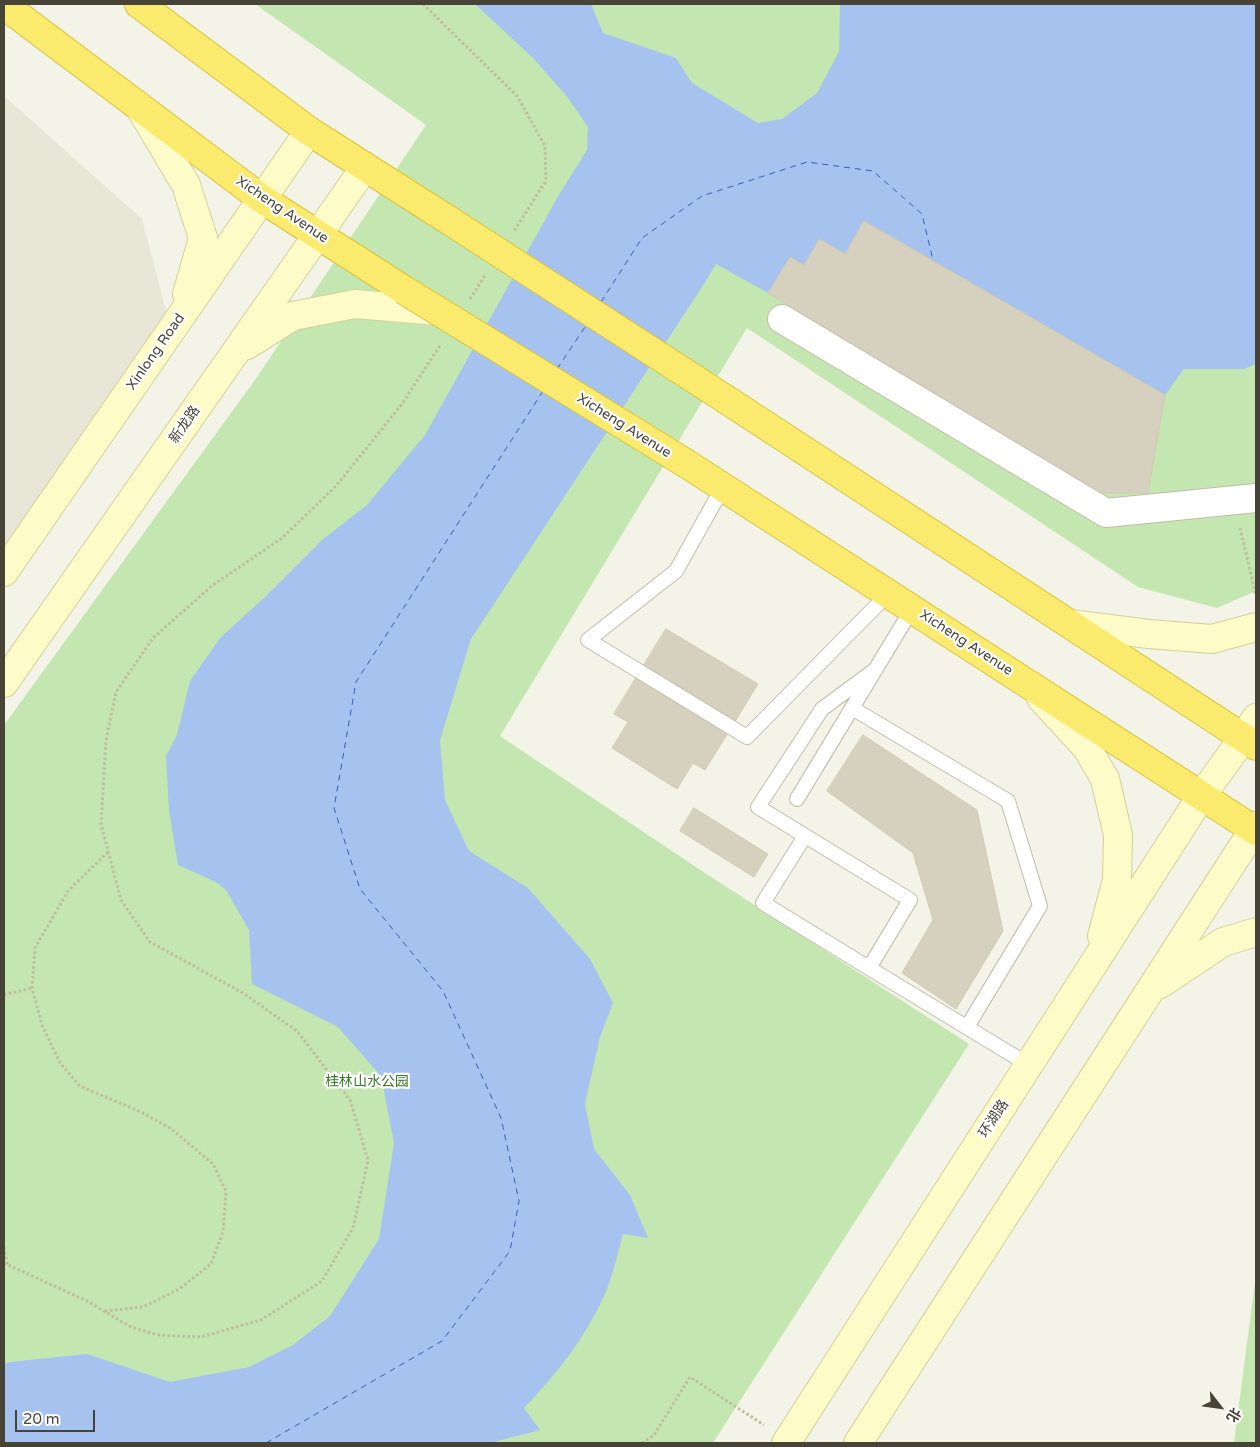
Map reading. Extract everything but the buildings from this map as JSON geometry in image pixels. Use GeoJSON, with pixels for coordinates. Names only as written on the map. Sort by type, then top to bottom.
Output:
{"type":"FeatureCollection","features":[{"type":"Feature","properties":{"kind":"highway"},"geometry":{"type":"LineString","coordinates":[[139,4],[309,132],[727,400],[1070,624],[1252,734]]}},
{"type":"Feature","properties":{"kind":"highway","name":"Xicheng Avenue"},"geometry":{"type":"LineString","coordinates":[[4,5],[262,199],[404,290],[687,464],[1256,829]]}},
{"type":"Feature","properties":{"kind":"main road"},"geometry":{"type":"LineString","coordinates":[[139,106],[186,185],[203,238],[182,314]]}},
{"type":"Feature","properties":{"kind":"main road","name":"Xinlong Road"},"geometry":{"type":"LineString","coordinates":[[4,572],[309,132]]}},
{"type":"Feature","properties":{"kind":"main road","name":"新龙路"},"geometry":{"type":"LineString","coordinates":[[4,683],[366,168]]}},
{"type":"Feature","properties":{"kind":"main road"},"geometry":{"type":"LineString","coordinates":[[237,351],[293,316],[302,314],[354,304],[438,311]]}},
{"type":"Feature","properties":{"kind":"main road"},"geometry":{"type":"LineString","coordinates":[[1070,624],[1149,634],[1212,639],[1256,627]]}},
{"type":"Feature","properties":{"kind":"main road"},"geometry":{"type":"LineString","coordinates":[[1026,682],[1087,748],[1105,779],[1118,835],[1117,880],[1094,962]]}},
{"type":"Feature","properties":{"kind":"main road","name":"环湖路"},"geometry":{"type":"LineString","coordinates":[[787,1442],[1202,795],[1252,734]]}},
{"type":"Feature","properties":{"kind":"main road"},"geometry":{"type":"LineString","coordinates":[[858,1443],[1256,829]]}},
{"type":"Feature","properties":{"kind":"main road"},"geometry":{"type":"LineString","coordinates":[[1150,990],[1223,942],[1256,932]]}},
{"type":"Feature","properties":{"kind":"street"},"geometry":{"type":"LineString","coordinates":[[782,319],[1106,512],[1244,499]]}},
{"type":"Feature","properties":{"kind":"lane"},"geometry":{"type":"LineString","coordinates":[[723,487],[676,571],[588,640],[747,737],[888,594]]}},
{"type":"Feature","properties":{"kind":"lane"},"geometry":{"type":"LineString","coordinates":[[797,799],[912,609]]}},
{"type":"Feature","properties":{"kind":"lane"},"geometry":{"type":"LineString","coordinates":[[869,968],[910,900],[758,807],[822,709],[876,669]]}},
{"type":"Feature","properties":{"kind":"lane"},"geometry":{"type":"LineString","coordinates":[[852,708],[1008,801],[1040,906],[967,1028]]}},
{"type":"Feature","properties":{"kind":"lane"},"geometry":{"type":"LineString","coordinates":[[805,836],[764,903],[1029,1065]]}},
{"type":"Feature","properties":{"kind":"path"},"geometry":{"type":"LineString","coordinates":[[423,4],[517,96],[545,146],[546,181],[509,239]]}},
{"type":"Feature","properties":{"kind":"path"},"geometry":{"type":"LineString","coordinates":[[466,305],[488,272]]}},
{"type":"Feature","properties":{"kind":"path"},"geometry":{"type":"LineString","coordinates":[[4,1247],[6,1264],[87,1301],[131,1327],[158,1335],[201,1337],[261,1320],[322,1281],[353,1228],[368,1160],[350,1100],[296,1031],[242,992],[150,942],[121,900],[101,824],[106,740],[116,692],[153,638],[213,585],[282,538],[336,486],[402,404],[445,338]]}},
{"type":"Feature","properties":{"kind":"path"},"geometry":{"type":"LineString","coordinates":[[1244,499],[1256,595]]}},
{"type":"Feature","properties":{"kind":"path"},"geometry":{"type":"LineString","coordinates":[[104,1311],[143,1307],[179,1288],[211,1264],[223,1232],[226,1191],[213,1164],[170,1128],[141,1112],[80,1086],[60,1063],[42,1025],[32,988],[35,948],[68,891],[108,852]]}},
{"type":"Feature","properties":{"kind":"path"},"geometry":{"type":"LineString","coordinates":[[4,995],[32,988]]}},
{"type":"Feature","properties":{"kind":"path"},"geometry":{"type":"LineString","coordinates":[[642,1443],[654,1435],[690,1377],[787,1442]]}},
{"type":"Feature","properties":{"kind":"shaded area"},"geometry":{"type":"Polygon","coordinates":[[[4,96],[142,219],[172,333],[4,570],[4,96]]]}},
{"type":"Feature","properties":{"kind":"green space","name":"桂林山水公园"},"geometry":{"type":"Polygon","coordinates":[[[255,4],[1256,4],[1256,591],[1217,608],[1138,587],[747,328],[500,736],[705,873],[969,1044],[713,1443],[4,1443],[4,725],[255,380],[426,125],[255,4]]]}},
{"type":"Feature","properties":{"kind":"green space"},"geometry":{"type":"Polygon","coordinates":[[[1256,1274],[1256,1443],[1234,1443],[1256,1274]]]}},
{"type":"Feature","properties":{"kind":"water"},"geometry":{"type":"Polygon","coordinates":[[[475,4],[591,4],[603,33],[676,58],[692,83],[758,123],[782,119],[817,93],[839,52],[840,4],[1256,4],[1256,364],[1244,369],[1184,369],[1165,395],[864,221],[845,254],[819,239],[804,265],[790,257],[768,293],[716,264],[471,639],[440,740],[445,800],[469,851],[528,888],[590,959],[613,1003],[600,1037],[585,1104],[594,1149],[630,1195],[648,1238],[623,1234],[607,1289],[588,1327],[558,1369],[524,1408],[540,1430],[490,1443],[4,1443],[4,1364],[87,1354],[170,1382],[249,1367],[293,1345],[330,1316],[379,1239],[394,1143],[381,1076],[338,1027],[252,984],[249,930],[226,890],[216,882],[178,865],[169,811],[166,756],[177,735],[190,681],[220,638],[267,595],[322,540],[367,505],[425,435],[560,193],[587,150],[588,127],[568,98],[534,59],[475,4]]]}},
{"type":"Feature","properties":{"kind":"ferry route"},"geometry":{"type":"LineString","coordinates":[[601,302],[642,238],[702,196],[807,162],[873,171],[922,214],[933,260]]}},
{"type":"Feature","properties":{"kind":"ferry route"},"geometry":{"type":"LineString","coordinates":[[557,369],[587,324]]}},
{"type":"Feature","properties":{"kind":"ferry route"},"geometry":{"type":"LineString","coordinates":[[266,1443],[442,1341],[510,1251],[519,1201],[501,1118],[443,991],[360,889],[334,808],[356,682],[543,391]]}}]}
